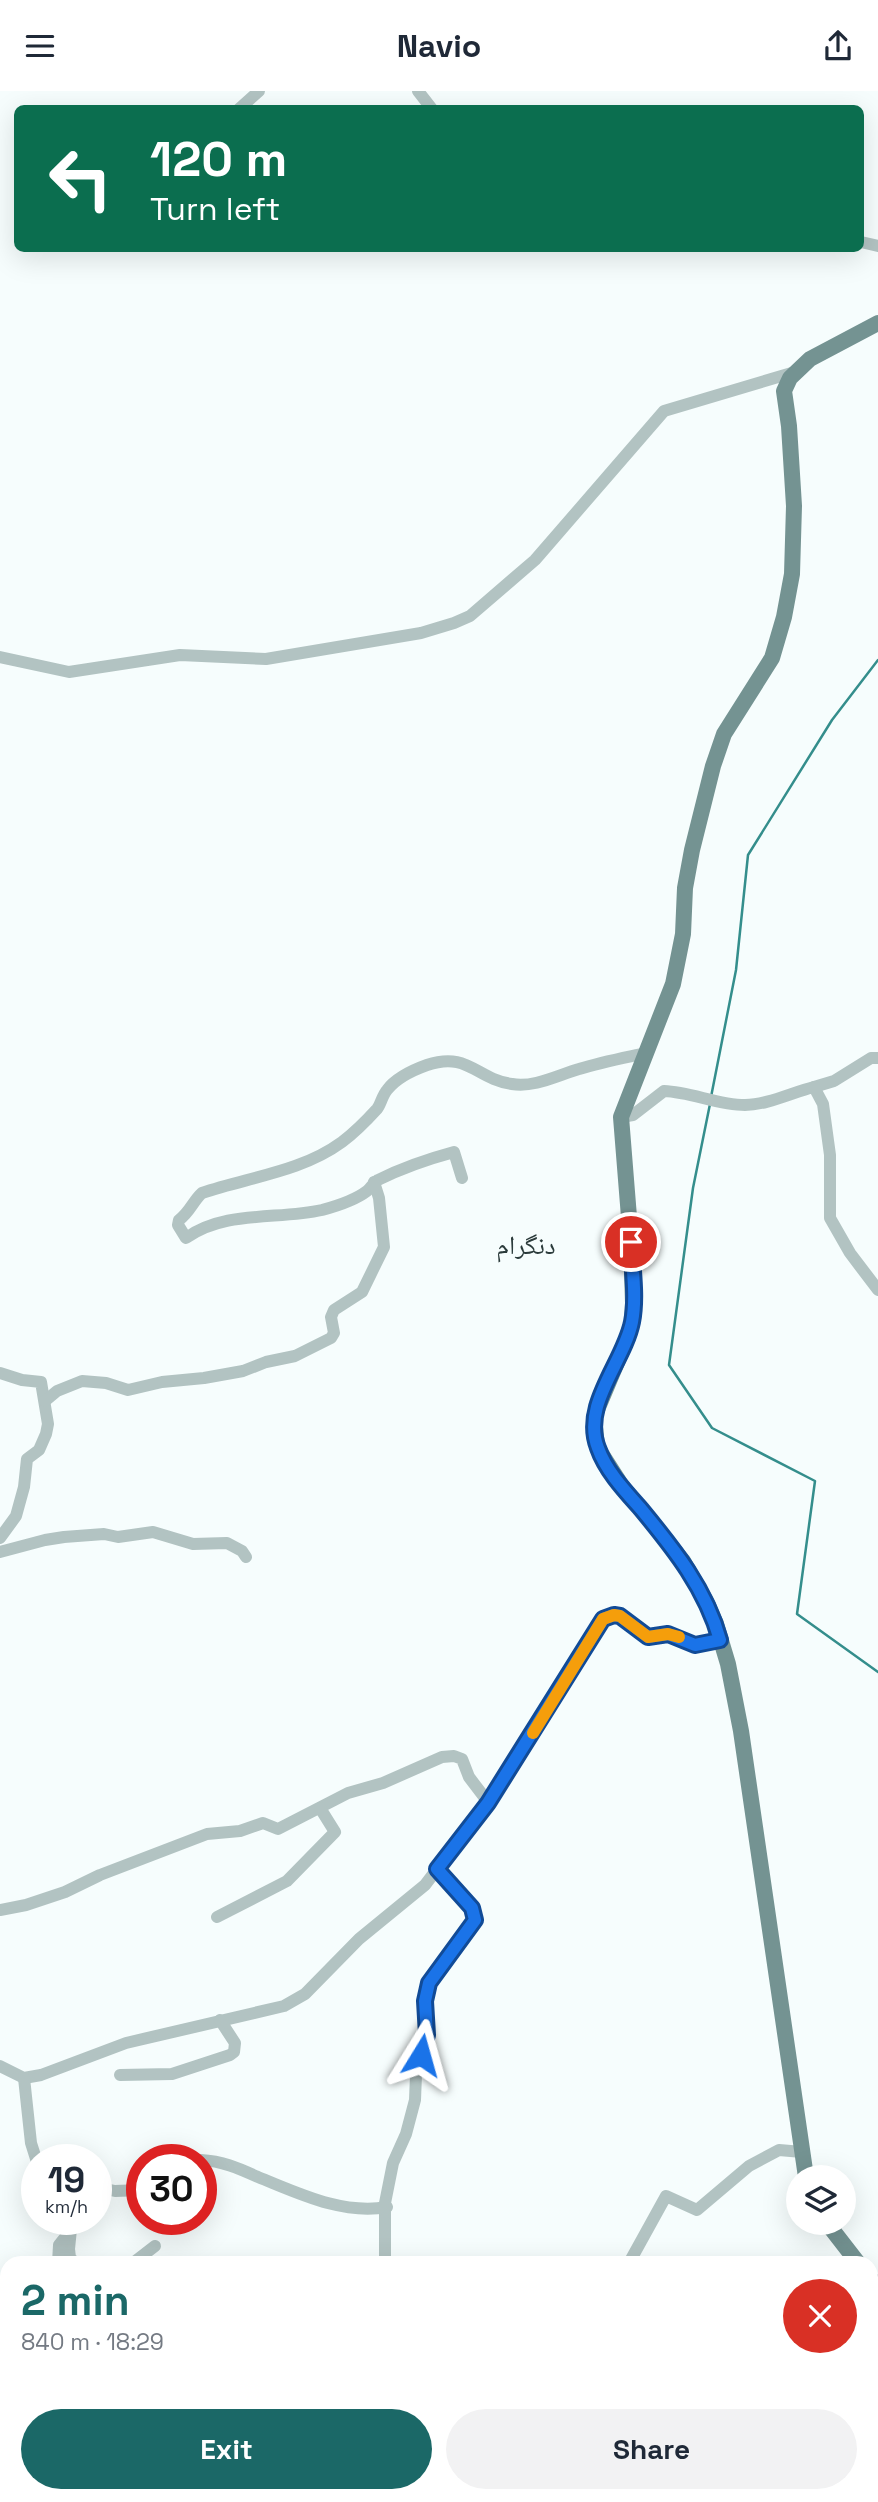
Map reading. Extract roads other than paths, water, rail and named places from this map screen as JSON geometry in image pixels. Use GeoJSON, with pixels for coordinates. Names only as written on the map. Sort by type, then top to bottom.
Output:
{"type":"FeatureCollection","features":[{"type":"Feature","properties":{"kind":"main road"},"geometry":{"type":"LineString","coordinates":[[804,2165],[741,1731],[720,1640],[706,1601],[683,1561],[622,1486],[597,1447],[594,1417],[626,1341],[634,1303],[621,1117],[673,984],[683,935],[685,888],[692,849],[713,766],[724,734],[772,658],[785,617],[792,574],[794,506],[784,391],[790,378],[810,359],[878,323]]}},
{"type":"Feature","properties":{"kind":"main road"},"geometry":{"type":"LineString","coordinates":[[836,2235],[853,2256]]}},
{"type":"Feature","properties":{"kind":"street"},"geometry":{"type":"LineString","coordinates":[[243,105],[259,91]]}},
{"type":"Feature","properties":{"kind":"street"},"geometry":{"type":"LineString","coordinates":[[418,91],[429,105]]}},
{"type":"Feature","properties":{"kind":"street"},"geometry":{"type":"LineString","coordinates":[[0,657],[69,673],[180,655],[266,659],[421,633],[454,623],[470,616],[534,560],[664,411],[795,372]]}},
{"type":"Feature","properties":{"kind":"street"},"geometry":{"type":"LineString","coordinates":[[462,1178],[454,1153],[407,1167],[374,1182],[369,1190],[358,1198],[320,1210],[228,1221],[202,1229],[186,1238],[178,1225],[178,1220],[188,1213],[202,1192],[265,1177],[310,1159],[342,1142],[379,1107],[387,1089],[408,1073],[424,1066],[453,1060],[499,1081],[515,1085],[646,1053]]}},
{"type":"Feature","properties":{"kind":"street"},"geometry":{"type":"LineString","coordinates":[[621,1117],[633,1115],[664,1091],[754,1104],[834,1081],[870,1058],[878,1058]]}},
{"type":"Feature","properties":{"kind":"street"},"geometry":{"type":"LineString","coordinates":[[814,1087],[823,1104],[830,1155],[830,1217],[850,1253],[878,1290]]}},
{"type":"Feature","properties":{"kind":"street"},"geometry":{"type":"LineString","coordinates":[[45,1401],[57,1391],[82,1381],[106,1383],[128,1390],[162,1382],[243,1371],[266,1362],[302,1354],[331,1338],[334,1333],[331,1317],[334,1310],[362,1291],[384,1247],[379,1198],[374,1182]]}},
{"type":"Feature","properties":{"kind":"street"},"geometry":{"type":"LineString","coordinates":[[0,1374],[41,1382],[48,1423],[44,1443],[27,1459],[24,1487],[16,1516],[0,1538]]}},
{"type":"Feature","properties":{"kind":"street"},"geometry":{"type":"LineString","coordinates":[[0,1552],[54,1538],[104,1534],[118,1537],[152,1532],[193,1544],[227,1543],[242,1551],[246,1557]]}},
{"type":"Feature","properties":{"kind":"street"},"geometry":{"type":"LineString","coordinates":[[0,2066],[24,2078],[41,2075],[126,2043],[284,2006],[305,1994],[359,1939],[425,1885],[488,1803],[603,1619],[620,1616],[648,1637],[668,1634],[695,1645],[720,1640]]}},
{"type":"Feature","properties":{"kind":"street"},"geometry":{"type":"LineString","coordinates":[[0,1910],[26,1905],[65,1892],[100,1875],[207,1834],[240,1831],[263,1823],[278,1829],[348,1793],[383,1783],[442,1757],[454,1756],[462,1759],[469,1777],[488,1803]]}},
{"type":"Feature","properties":{"kind":"street"},"geometry":{"type":"LineString","coordinates":[[218,1917],[287,1881],[326,1842],[335,1832],[320,1808]]}},
{"type":"Feature","properties":{"kind":"street"},"geometry":{"type":"LineString","coordinates":[[385,2256],[385,2203],[393,2163],[406,2134],[415,2100],[416,2075],[427,2035],[425,2001],[429,1983],[475,1920],[472,1908],[437,1869]]}},
{"type":"Feature","properties":{"kind":"street"},"geometry":{"type":"LineString","coordinates":[[120,2075],[172,2074],[230,2055],[234,2052],[235,2042],[220,2020]]}},
{"type":"Feature","properties":{"kind":"street"},"geometry":{"type":"LineString","coordinates":[[24,2078],[31,2144]]}},
{"type":"Feature","properties":{"kind":"street"},"geometry":{"type":"LineString","coordinates":[[633,2256],[666,2196],[697,2210],[749,2166],[779,2150],[802,2152]]}},
{"type":"Feature","properties":{"kind":"street"},"geometry":{"type":"LineString","coordinates":[[217,2161],[293,2192],[354,2209],[387,2207]]}},
{"type":"Feature","properties":{"kind":"street"},"geometry":{"type":"LineString","coordinates":[[58,2256],[59,2245],[65,2235]]}},
{"type":"Feature","properties":{"kind":"street"},"geometry":{"type":"LineString","coordinates":[[70,2235],[71,2256]]}},
{"type":"Feature","properties":{"kind":"street"},"geometry":{"type":"LineString","coordinates":[[142,2256],[155,2246]]}},
{"type":"Feature","properties":{"kind":"waterway"},"geometry":{"type":"LineString","coordinates":[[711,1097],[736,970],[748,855],[832,720],[878,660]]}},
{"type":"Feature","properties":{"kind":"waterway"},"geometry":{"type":"LineString","coordinates":[[710,1104],[693,1188],[669,1365],[712,1428],[815,1481],[797,1614],[878,1672]]}},
{"type":"Feature","properties":{"kind":"district","name":"دنگرام"},"geometry":{"type":"Point","coordinates":[526,1245]}}]}
